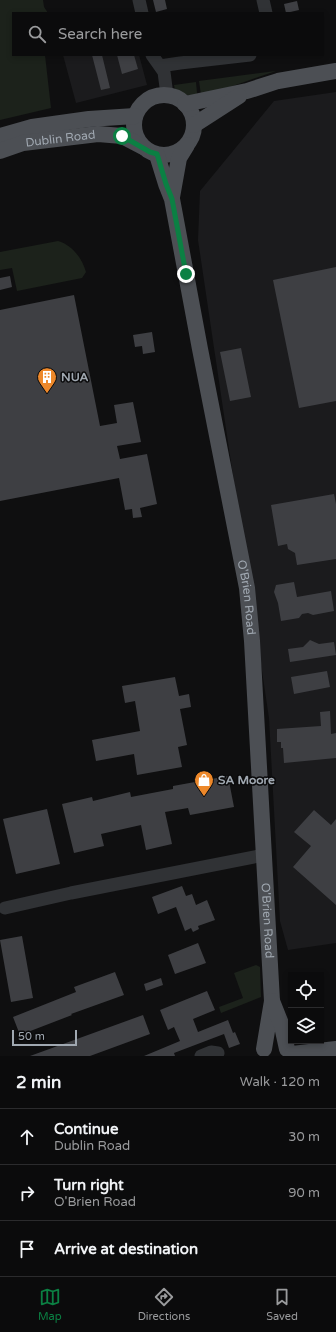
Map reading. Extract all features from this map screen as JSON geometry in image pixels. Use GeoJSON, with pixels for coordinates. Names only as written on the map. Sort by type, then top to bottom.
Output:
{"type":"FeatureCollection","features":[{"type":"Feature","properties":{"kind":"main road"},"geometry":{"type":"LineString","coordinates":[[185,104],[247,90],[278,80],[336,71]]}},
{"type":"Feature","properties":{"kind":"main road"},"geometry":{"type":"LineString","coordinates":[[194,125],[247,90]]}},
{"type":"Feature","properties":{"kind":"main road"},"geometry":{"type":"LineString","coordinates":[[167,95],[178,98],[185,104],[190,110],[194,125],[193,134],[182,150],[174,154],[166,155],[150,151],[138,141],[134,125],[139,109],[144,103],[151,98],[167,95]]}},
{"type":"Feature","properties":{"kind":"main road","name":"Dublin Road"},"geometry":{"type":"LineString","coordinates":[[0,136],[32,127],[89,119],[136,116]]}},
{"type":"Feature","properties":{"kind":"main road","name":"Dublin Road"},"geometry":{"type":"LineString","coordinates":[[0,151],[23,143],[98,134],[122,136],[150,151]]}},
{"type":"Feature","properties":{"kind":"main road","name":"O'Brien Road"},"geometry":{"type":"LineString","coordinates":[[172,199],[179,158],[188,143]]}},
{"type":"Feature","properties":{"kind":"main road","name":"O'Brien Road"},"geometry":{"type":"LineString","coordinates":[[150,151],[172,199],[202,362],[247,588],[252,641],[272,1001],[260,1052]]}},
{"type":"Feature","properties":{"kind":"main road","name":"O'Brien Road"},"geometry":{"type":"LineString","coordinates":[[272,1001],[291,1053]]}},
{"type":"Feature","properties":{"kind":"main road"},"geometry":{"type":"LineString","coordinates":[[260,1052],[272,1046],[279,1046],[291,1053],[336,1049]]}},
{"type":"Feature","properties":{"kind":"street"},"geometry":{"type":"LineString","coordinates":[[139,0],[142,12]]}},
{"type":"Feature","properties":{"kind":"street"},"geometry":{"type":"LineString","coordinates":[[263,0],[266,12]]}},
{"type":"Feature","properties":{"kind":"street"},"geometry":{"type":"LineString","coordinates":[[153,56],[164,72],[167,95]]}},
{"type":"Feature","properties":{"kind":"street"},"geometry":{"type":"LineString","coordinates":[[160,66],[241,56]]}},
{"type":"Feature","properties":{"kind":"street"},"geometry":{"type":"LineString","coordinates":[[5,908],[57,896],[264,855]]}},
{"type":"Feature","properties":{"kind":"street"},"geometry":{"type":"LineString","coordinates":[[201,1056],[211,1052],[218,1053]]}},
{"type":"Feature","properties":{"kind":"shaded area"},"geometry":{"type":"Polygon","coordinates":[[[0,0],[43,0],[44,7],[47,12],[12,12],[12,56],[45,56],[51,108],[0,120],[0,0]]]}},
{"type":"Feature","properties":{"kind":"shaded area"},"geometry":{"type":"Polygon","coordinates":[[[63,56],[139,56],[147,85],[76,103],[63,56]]]}},
{"type":"Feature","properties":{"kind":"shaded area"},"geometry":{"type":"Polygon","coordinates":[[[276,71],[229,87],[201,95],[199,81],[276,71]]]}},
{"type":"Feature","properties":{"kind":"shaded area"},"geometry":{"type":"Polygon","coordinates":[[[196,82],[196,96],[183,95],[175,90],[174,85],[196,82]]]}},
{"type":"Feature","properties":{"kind":"shaded area"},"geometry":{"type":"Polygon","coordinates":[[[336,92],[336,943],[288,950],[280,921],[269,718],[198,240],[200,191],[274,101],[336,92]]]}},
{"type":"Feature","properties":{"kind":"shaded area"},"geometry":{"type":"Polygon","coordinates":[[[58,241],[72,249],[79,257],[86,272],[82,278],[17,291],[12,268],[0,270],[0,252],[58,241]]]}},
{"type":"Feature","properties":{"kind":"shaded area"},"geometry":{"type":"Polygon","coordinates":[[[256,965],[260,967],[261,997],[221,1013],[219,1007],[243,998],[234,973],[256,965]]]}},
{"type":"Feature","properties":{"kind":"building"},"geometry":{"type":"Polygon","coordinates":[[[153,0],[165,0],[167,9],[156,12],[153,0]]]}},
{"type":"Feature","properties":{"kind":"building"},"geometry":{"type":"Polygon","coordinates":[[[297,1],[299,10],[286,12],[284,4],[297,1]]]}},
{"type":"Feature","properties":{"kind":"building"},"geometry":{"type":"Polygon","coordinates":[[[92,56],[102,56],[110,88],[101,90],[92,56]]]}},
{"type":"Feature","properties":{"kind":"building"},"geometry":{"type":"Polygon","coordinates":[[[117,56],[134,56],[138,69],[122,74],[117,56]]]}},
{"type":"Feature","properties":{"kind":"building"},"geometry":{"type":"Polygon","coordinates":[[[336,267],[336,401],[299,408],[273,280],[336,267]]]}},
{"type":"Feature","properties":{"kind":"building"},"geometry":{"type":"Polygon","coordinates":[[[10,276],[12,287],[0,290],[0,278],[10,276]]]}},
{"type":"Feature","properties":{"kind":"building","name":"NUA"},"geometry":{"type":"Polygon","coordinates":[[[74,295],[100,426],[117,423],[114,405],[133,402],[141,442],[117,446],[120,459],[147,454],[157,504],[140,508],[142,517],[133,518],[132,509],[125,510],[119,478],[0,501],[0,310],[74,295]]]}},
{"type":"Feature","properties":{"kind":"building"},"geometry":{"type":"Polygon","coordinates":[[[152,332],[155,352],[143,354],[142,346],[135,347],[133,335],[152,332]]]}},
{"type":"Feature","properties":{"kind":"building"},"geometry":{"type":"Polygon","coordinates":[[[241,348],[251,397],[230,401],[220,352],[241,348]]]}},
{"type":"Feature","properties":{"kind":"building"},"geometry":{"type":"Polygon","coordinates":[[[334,494],[336,504],[336,559],[297,565],[295,553],[288,549],[287,544],[278,546],[271,505],[334,494]]]}},
{"type":"Feature","properties":{"kind":"building"},"geometry":{"type":"Polygon","coordinates":[[[294,582],[297,597],[331,591],[334,611],[313,615],[308,613],[302,614],[299,618],[281,621],[278,603],[274,592],[276,585],[294,582]]]}},
{"type":"Feature","properties":{"kind":"building"},"geometry":{"type":"Polygon","coordinates":[[[310,640],[319,644],[334,642],[336,655],[290,662],[288,649],[303,647],[310,640]]]}},
{"type":"Feature","properties":{"kind":"building"},"geometry":{"type":"Polygon","coordinates":[[[327,671],[330,687],[294,694],[291,677],[327,671]]]}},
{"type":"Feature","properties":{"kind":"building"},"geometry":{"type":"Polygon","coordinates":[[[175,677],[179,696],[189,694],[191,707],[180,709],[187,745],[178,747],[182,767],[137,775],[134,754],[96,761],[92,740],[140,731],[135,701],[125,703],[122,686],[175,677]]]}},
{"type":"Feature","properties":{"kind":"building"},"geometry":{"type":"Polygon","coordinates":[[[330,711],[331,734],[336,733],[336,758],[284,763],[281,742],[277,742],[277,729],[321,726],[320,712],[330,711]]]}},
{"type":"Feature","properties":{"kind":"building"},"geometry":{"type":"Polygon","coordinates":[[[228,776],[234,807],[190,815],[188,808],[165,812],[172,844],[146,850],[141,825],[101,834],[104,846],[74,853],[62,804],[92,797],[93,801],[130,792],[131,797],[173,789],[173,786],[228,776]]]}},
{"type":"Feature","properties":{"kind":"building"},"geometry":{"type":"Polygon","coordinates":[[[47,809],[60,864],[16,874],[3,819],[47,809]]]}},
{"type":"Feature","properties":{"kind":"building"},"geometry":{"type":"Polygon","coordinates":[[[314,810],[331,825],[336,819],[336,905],[293,867],[311,846],[294,832],[314,810]]]}},
{"type":"Feature","properties":{"kind":"building"},"geometry":{"type":"Polygon","coordinates":[[[182,886],[186,896],[192,894],[196,905],[207,900],[215,920],[198,926],[199,929],[193,932],[191,928],[185,931],[176,907],[158,914],[152,897],[182,886]]]}},
{"type":"Feature","properties":{"kind":"building"},"geometry":{"type":"Polygon","coordinates":[[[22,936],[33,998],[11,1002],[0,940],[22,936]]]}},
{"type":"Feature","properties":{"kind":"building"},"geometry":{"type":"Polygon","coordinates":[[[198,943],[206,963],[175,974],[168,955],[198,943]]]}},
{"type":"Feature","properties":{"kind":"building"},"geometry":{"type":"Polygon","coordinates":[[[115,972],[124,995],[71,1014],[72,1015],[20,1035],[13,1017],[76,992],[74,987],[115,972]]]}},
{"type":"Feature","properties":{"kind":"building"},"geometry":{"type":"Polygon","coordinates":[[[161,978],[163,985],[146,991],[144,984],[161,978]]]}},
{"type":"Feature","properties":{"kind":"building"},"geometry":{"type":"Polygon","coordinates":[[[207,991],[215,1010],[193,1019],[198,1032],[228,1020],[233,1033],[235,1032],[240,1044],[229,1048],[224,1034],[174,1053],[175,1056],[144,1056],[180,1041],[174,1027],[168,1030],[160,1010],[207,991]]]}},
{"type":"Feature","properties":{"kind":"building"},"geometry":{"type":"Polygon","coordinates":[[[143,1015],[150,1034],[90,1056],[30,1056],[143,1015]]]}},
{"type":"Feature","properties":{"kind":"place","name":"NUA"},"geometry":{"type":"Point","coordinates":[47,394]}},
{"type":"Feature","properties":{"kind":"place","name":"SA Moore"},"geometry":{"type":"Point","coordinates":[204,797]}},
{"type":"Feature","properties":{"kind":"route"},"geometry":{"type":"LineString","coordinates":[[122,136],[150,152],[157,154],[172,199],[186,274]]}}]}
